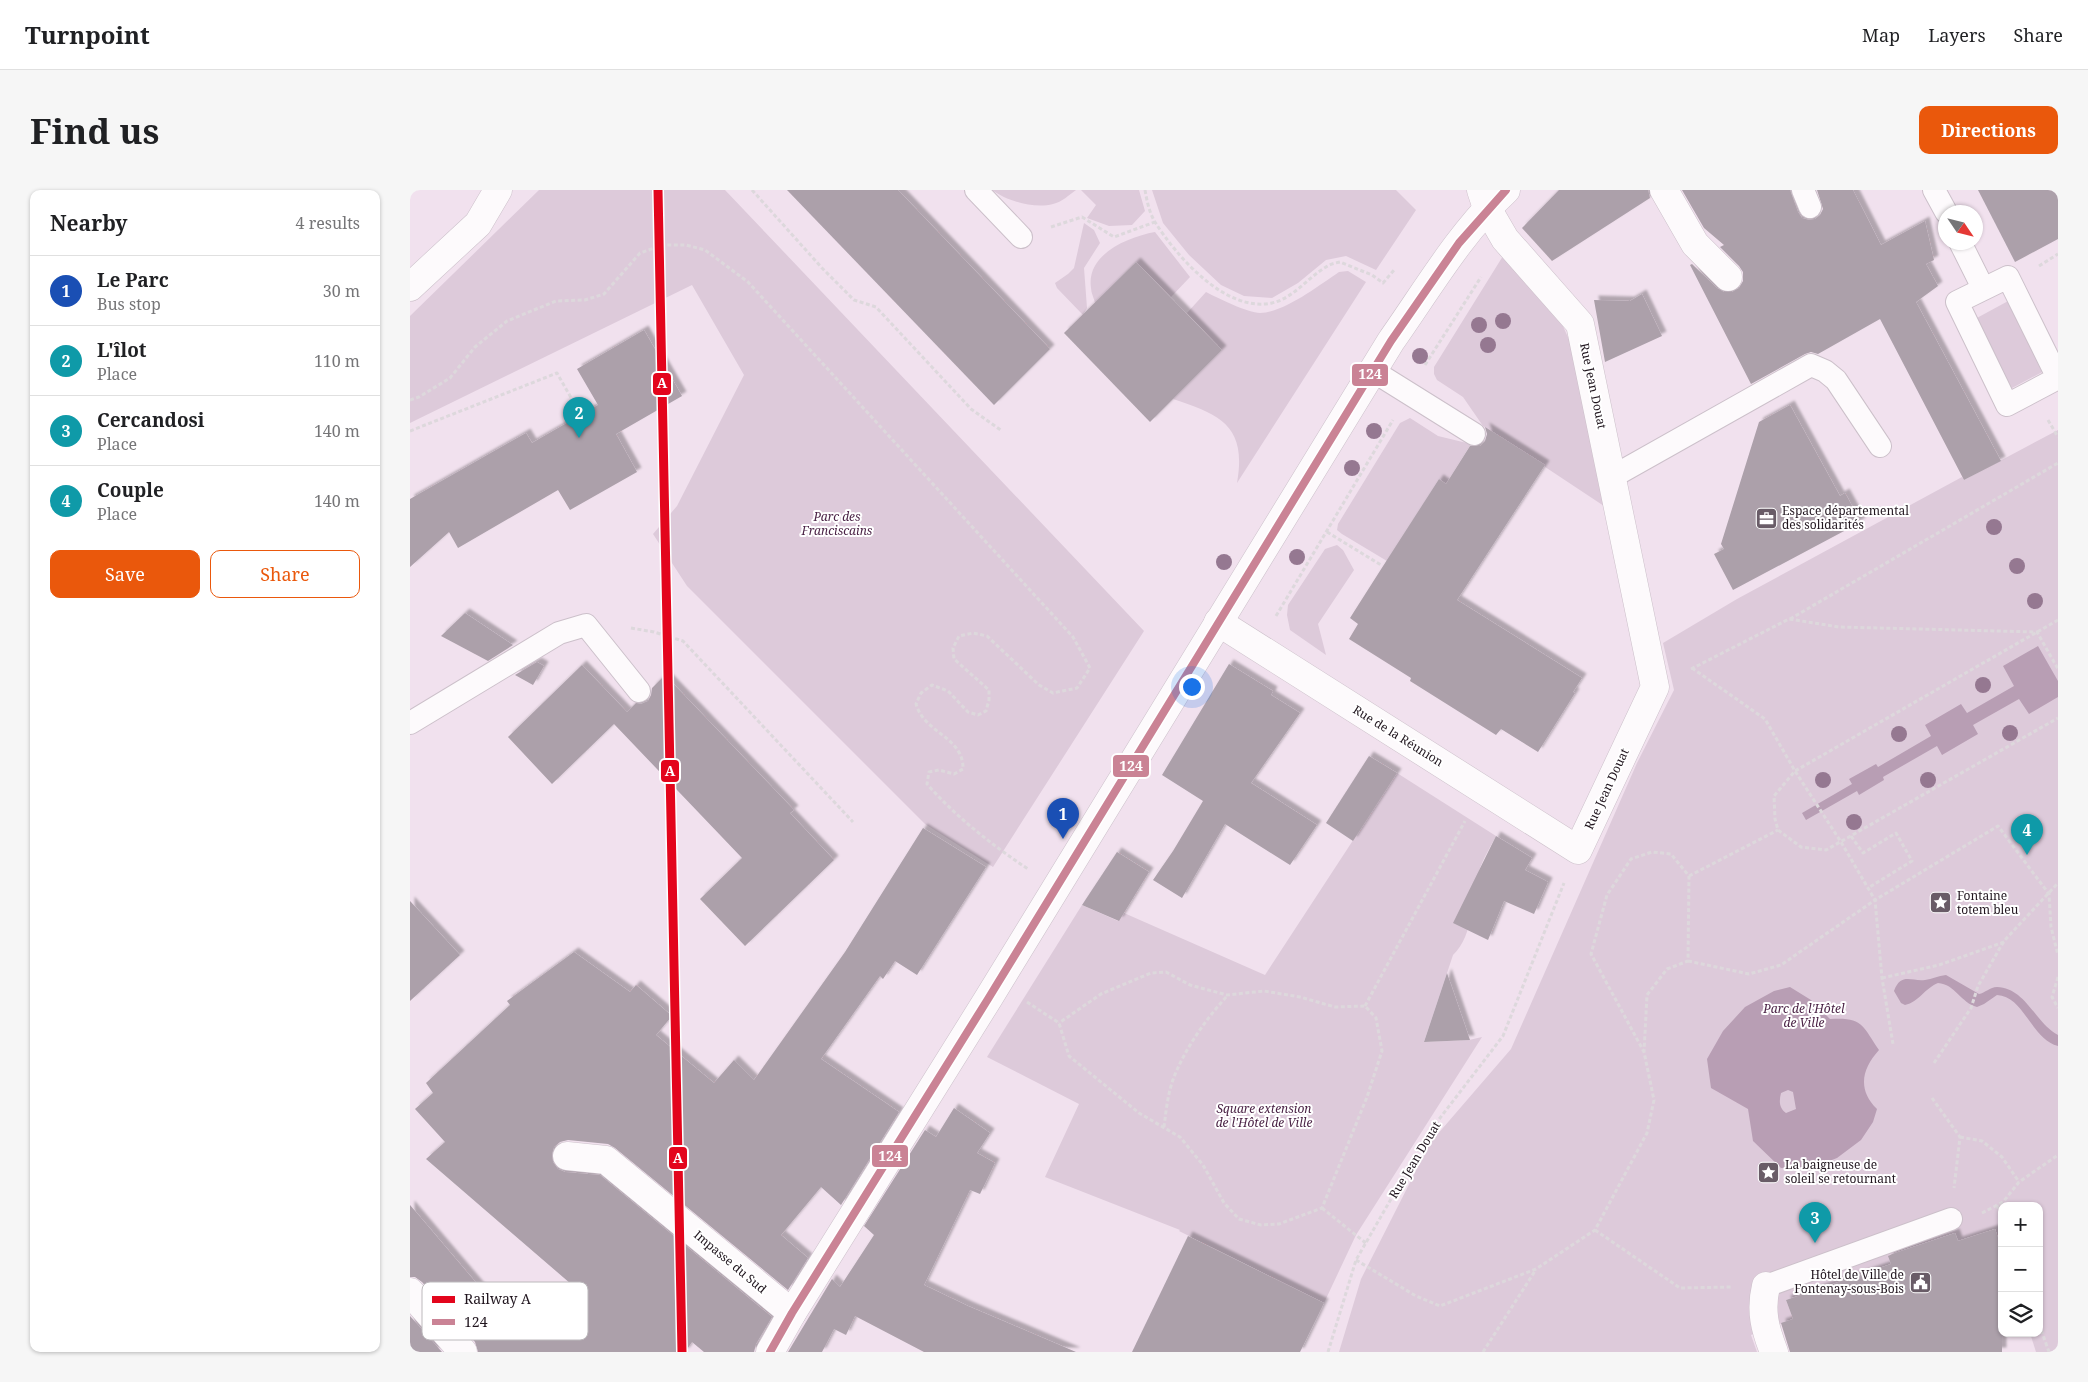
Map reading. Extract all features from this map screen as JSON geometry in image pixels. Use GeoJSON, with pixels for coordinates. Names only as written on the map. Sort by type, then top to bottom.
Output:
{"type":"FeatureCollection","features":[{"type":"Feature","properties":{"kind":"street"},"geometry":{"type":"LineString","coordinates":[[410,287],[478,224],[498,190]]}},
{"type":"Feature","properties":{"kind":"street"},"geometry":{"type":"LineString","coordinates":[[770,1352],[792,1313],[988,999],[1373,371],[1484,199],[1506,190]]}},
{"type":"Feature","properties":{"kind":"street"},"geometry":{"type":"LineString","coordinates":[[1664,190],[1694,244],[1728,277]]}},
{"type":"Feature","properties":{"kind":"street","name":"Rue Jean Douat"},"geometry":{"type":"LineString","coordinates":[[1484,199],[1505,239],[1580,324],[1655,687],[1578,850]]}},
{"type":"Feature","properties":{"kind":"street","name":"Rue de la Réunion"},"geometry":{"type":"LineString","coordinates":[[1218,622],[1578,850]]}},
{"type":"Feature","properties":{"kind":"street","name":"Impasse du Sud"},"geometry":{"type":"LineString","coordinates":[[567,1156],[606,1160],[792,1313]]}},
{"type":"Feature","properties":{"kind":"street"},"geometry":{"type":"LineString","coordinates":[[1766,1286],[1762,1301],[1765,1329],[1774,1352]]}},
{"type":"Feature","properties":{"kind":"street"},"geometry":{"type":"LineString","coordinates":[[410,1292],[422,1306]]}},
{"type":"Feature","properties":{"kind":"street"},"geometry":{"type":"LineString","coordinates":[[452,1340],[463,1352]]}},
{"type":"Feature","properties":{"kind":"lane"},"geometry":{"type":"LineString","coordinates":[[976,190],[1022,237]]}},
{"type":"Feature","properties":{"kind":"lane"},"geometry":{"type":"LineString","coordinates":[[1934,190],[1942,205]]}},
{"type":"Feature","properties":{"kind":"lane"},"geometry":{"type":"LineString","coordinates":[[1964,250],[1983,288]]}},
{"type":"Feature","properties":{"kind":"lane"},"geometry":{"type":"LineString","coordinates":[[2008,277],[2058,378],[2007,405],[1957,302],[1983,288],[2008,277]]}},
{"type":"Feature","properties":{"kind":"lane"},"geometry":{"type":"LineString","coordinates":[[1612,477],[1811,365],[1824,370],[1836,380],[1880,446]]}},
{"type":"Feature","properties":{"kind":"lane"},"geometry":{"type":"LineString","coordinates":[[1373,371],[1474,434]]}},
{"type":"Feature","properties":{"kind":"lane"},"geometry":{"type":"LineString","coordinates":[[410,723],[559,633],[586,625],[639,691]]}},
{"type":"Feature","properties":{"kind":"lane"},"geometry":{"type":"LineString","coordinates":[[1766,1286],[1951,1219]]}},
{"type":"Feature","properties":{"kind":"path"},"geometry":{"type":"LineString","coordinates":[[752,190],[822,268],[854,300],[876,307],[971,409],[1002,430]]}},
{"type":"Feature","properties":{"kind":"path"},"geometry":{"type":"LineString","coordinates":[[1144,190],[1155,222],[1188,264],[1209,283],[1235,298],[1258,305],[1274,302],[1287,296],[1326,266],[1340,262],[1372,275],[1383,283],[1396,268]]}},
{"type":"Feature","properties":{"kind":"path"},"geometry":{"type":"LineString","coordinates":[[1022,237],[1082,217],[1114,238],[1155,222]]}},
{"type":"Feature","properties":{"kind":"path"},"geometry":{"type":"LineString","coordinates":[[1258,647],[1409,392],[1505,239]]}},
{"type":"Feature","properties":{"kind":"path"},"geometry":{"type":"LineString","coordinates":[[410,400],[450,378],[475,347],[507,321],[556,302],[585,300],[604,294],[640,254],[663,245],[686,245],[705,250],[748,282],[1073,637],[1090,668],[1077,688],[1054,693],[1039,685],[987,636],[973,633],[959,636],[953,648],[954,659],[989,690],[986,711],[978,714],[968,712],[948,691],[932,685],[921,694],[916,704],[919,715],[960,752],[963,760],[963,769],[954,774],[939,770],[929,772],[927,784],[942,802],[1002,851],[1056,887]]}},
{"type":"Feature","properties":{"kind":"path"},"geometry":{"type":"LineString","coordinates":[[410,431],[557,373],[574,403]]}},
{"type":"Feature","properties":{"kind":"path"},"geometry":{"type":"LineString","coordinates":[[1655,687],[1790,619],[2058,463]]}},
{"type":"Feature","properties":{"kind":"path"},"geometry":{"type":"LineString","coordinates":[[1327,532],[1381,565]]}},
{"type":"Feature","properties":{"kind":"path"},"geometry":{"type":"LineString","coordinates":[[1790,619],[1839,626],[2037,632]]}},
{"type":"Feature","properties":{"kind":"path"},"geometry":{"type":"LineString","coordinates":[[2058,620],[1795,771],[1774,796],[1775,819],[1778,830],[1801,847],[1826,850],[2058,718]]}},
{"type":"Feature","properties":{"kind":"path"},"geometry":{"type":"LineString","coordinates":[[586,625],[618,625],[654,632],[683,641],[853,822]]}},
{"type":"Feature","properties":{"kind":"path"},"geometry":{"type":"LineString","coordinates":[[2037,632],[2058,669]]}},
{"type":"Feature","properties":{"kind":"path"},"geometry":{"type":"LineString","coordinates":[[1692,668],[1765,719],[1875,900],[1882,978],[1893,1044]]}},
{"type":"Feature","properties":{"kind":"path"},"geometry":{"type":"LineString","coordinates":[[1365,1006],[1484,790]]}},
{"type":"Feature","properties":{"kind":"path"},"geometry":{"type":"LineString","coordinates":[[1356,1260],[1416,1296],[1440,1306],[1536,1269],[1595,1230],[1646,1132],[1654,1100],[1644,1052],[1647,995],[1667,969],[1688,961],[1749,974],[1781,965],[1875,900],[1998,826],[2049,894],[2051,927],[2058,955]]}},
{"type":"Feature","properties":{"kind":"path"},"geometry":{"type":"LineString","coordinates":[[1689,876],[1778,830]]}},
{"type":"Feature","properties":{"kind":"path"},"geometry":{"type":"LineString","coordinates":[[1851,836],[1863,853],[1896,833],[1912,861],[1868,888]]}},
{"type":"Feature","properties":{"kind":"path","name":"Rue Jean Douat"},"geometry":{"type":"LineString","coordinates":[[1328,1352],[1356,1260],[1430,1131],[1503,1036],[1578,850]]}},
{"type":"Feature","properties":{"kind":"path"},"geometry":{"type":"LineString","coordinates":[[1644,1052],[1591,954],[1607,894],[1631,859],[1652,852],[1671,854],[1689,876],[1688,961]]}},
{"type":"Feature","properties":{"kind":"path"},"geometry":{"type":"LineString","coordinates":[[1934,1062],[1971,1008],[1978,986],[2004,942],[2058,883]]}},
{"type":"Feature","properties":{"kind":"path"},"geometry":{"type":"LineString","coordinates":[[1882,978],[1939,965],[2004,942]]}},
{"type":"Feature","properties":{"kind":"path"},"geometry":{"type":"LineString","coordinates":[[1059,1023],[1101,994],[1151,973],[1166,972],[1190,985],[1228,995],[1264,991],[1300,997],[1334,1008],[1365,1006]]}},
{"type":"Feature","properties":{"kind":"path"},"geometry":{"type":"LineString","coordinates":[[2058,977],[2052,998],[2058,1008]]}},
{"type":"Feature","properties":{"kind":"path"},"geometry":{"type":"LineString","coordinates":[[1164,1127],[1174,1078],[1193,1040],[1228,995]]}},
{"type":"Feature","properties":{"kind":"path"},"geometry":{"type":"LineString","coordinates":[[988,999],[999,1006],[1023,999],[1059,1023],[1069,1056],[1139,1113],[1180,1137],[1203,1165],[1224,1203],[1238,1219],[1261,1226],[1279,1224],[1322,1208],[1367,1096],[1382,1051],[1376,1018],[1365,1006]]}},
{"type":"Feature","properties":{"kind":"path"},"geometry":{"type":"LineString","coordinates":[[1932,1098],[1960,1138],[1951,1219],[1972,1219],[2003,1202],[2019,1182],[2058,1155]]}},
{"type":"Feature","properties":{"kind":"path"},"geometry":{"type":"LineString","coordinates":[[1960,1138],[1982,1141],[2002,1157],[2019,1182]]}},
{"type":"Feature","properties":{"kind":"path"},"geometry":{"type":"LineString","coordinates":[[1322,1208],[1366,1244]]}},
{"type":"Feature","properties":{"kind":"path"},"geometry":{"type":"LineString","coordinates":[[1595,1230],[1680,1288],[1766,1286]]}},
{"type":"Feature","properties":{"kind":"path"},"geometry":{"type":"LineString","coordinates":[[1483,1352],[1536,1269]]}},
{"type":"Feature","properties":{"kind":"path"},"geometry":{"type":"LineString","coordinates":[[2043,1335],[2049,1352]]}},
{"type":"Feature","properties":{"kind":"green space","name":"Parc des Franciscains"},"geometry":{"type":"Polygon","coordinates":[[[539,190],[725,190],[1144,631],[993,867],[925,824],[687,586],[653,534],[677,506],[744,375],[692,285],[410,423],[410,316],[539,190]]]}},
{"type":"Feature","properties":{"kind":"green space"},"geometry":{"type":"Polygon","coordinates":[[[992,190],[1076,190],[1056,203],[1029,205],[1013,201],[992,190]]]}},
{"type":"Feature","properties":{"kind":"green space"},"geometry":{"type":"Polygon","coordinates":[[[1081,190],[1139,190],[1145,211],[1132,225],[1109,226],[1087,218],[1096,205],[1081,190]]]}},
{"type":"Feature","properties":{"kind":"green space"},"geometry":{"type":"Polygon","coordinates":[[[1152,190],[1396,190],[1416,210],[1376,270],[1346,256],[1326,260],[1298,283],[1272,298],[1244,296],[1221,285],[1189,255],[1163,223],[1152,190]]]}},
{"type":"Feature","properties":{"kind":"green space"},"geometry":{"type":"Polygon","coordinates":[[[1084,223],[1094,230],[1100,243],[1084,268],[1087,308],[1083,315],[1057,288],[1055,283],[1074,268],[1084,223]]]}},
{"type":"Feature","properties":{"kind":"green space"},"geometry":{"type":"Polygon","coordinates":[[[1155,232],[1190,277],[1171,297],[1136,262],[1095,303],[1091,290],[1091,276],[1095,266],[1102,257],[1122,243],[1144,234],[1155,232]]]}},
{"type":"Feature","properties":{"kind":"green space"},"geometry":{"type":"Polygon","coordinates":[[[1503,256],[1562,324],[1584,373],[1607,508],[1483,426],[1463,397],[1437,380],[1434,374],[1434,367],[1503,256]]]}},
{"type":"Feature","properties":{"kind":"green space"},"geometry":{"type":"Polygon","coordinates":[[[1348,271],[1366,282],[1237,483],[1238,448],[1234,436],[1227,426],[1205,411],[1173,399],[1222,350],[1187,313],[1206,292],[1248,311],[1270,312],[1301,297],[1339,272],[1348,271]]]}},
{"type":"Feature","properties":{"kind":"green space"},"geometry":{"type":"Polygon","coordinates":[[[2010,300],[2046,370],[2012,388],[1975,319],[2010,300]]]}},
{"type":"Feature","properties":{"kind":"green space"},"geometry":{"type":"Polygon","coordinates":[[[1410,418],[1438,436],[1471,444],[1446,484],[1439,479],[1387,561],[1337,530],[1338,524],[1400,423],[1410,418]]]}},
{"type":"Feature","properties":{"kind":"green space","name":"Parc de l'Hôtel de Ville"},"geometry":{"type":"Polygon","coordinates":[[[2058,430],[2058,1352],[2036,1352],[2031,1337],[2043,1337],[2043,1202],[1998,1202],[1998,1238],[1995,1229],[1958,1241],[1955,1233],[1889,1255],[1891,1264],[1786,1300],[1793,1319],[1751,1335],[1757,1352],[1339,1352],[1361,1279],[1430,1143],[1511,1049],[1637,763],[1674,690],[1663,643],[1737,599],[1962,477],[1964,480],[2058,430]]]}},
{"type":"Feature","properties":{"kind":"green space"},"geometry":{"type":"Polygon","coordinates":[[[1337,545],[1343,550],[1354,570],[1318,624],[1326,655],[1290,630],[1287,615],[1288,605],[1325,549],[1337,545]]]}},
{"type":"Feature","properties":{"kind":"green space","name":"Square extension de l'Hôtel de Ville"},"geometry":{"type":"Polygon","coordinates":[[[1397,773],[1496,836],[1479,871],[1469,926],[1465,937],[1453,955],[1424,1042],[1469,1040],[1482,1037],[1356,1235],[1324,1303],[1180,1230],[1045,1177],[1079,1104],[987,1057],[1082,905],[1118,921],[1124,913],[1265,975],[1397,773]]]}},
{"type":"Feature","properties":{"kind":"shaded area"},"geometry":{"type":"Polygon","coordinates":[[[2038,646],[2058,681],[2058,697],[2029,714],[2019,699],[1973,725],[1978,734],[1942,755],[1937,746],[1883,777],[1884,780],[1859,795],[1857,791],[1806,820],[1802,813],[1852,784],[1849,779],[1876,764],[1878,767],[1931,736],[1925,725],[1961,704],[1967,713],[2014,686],[2003,666],[2038,646]]]}},
{"type":"Feature","properties":{"kind":"shaded area"},"geometry":{"type":"Polygon","coordinates":[[[1946,975],[1979,994],[1997,987],[2016,993],[2050,1030],[2058,1035],[2058,1046],[2049,1042],[2041,1035],[2014,1002],[2006,997],[1997,995],[1977,1007],[1971,1005],[1954,990],[1938,983],[1914,1001],[1905,1005],[1901,1003],[1894,991],[1903,980],[1925,980],[1946,975]]]}},
{"type":"Feature","properties":{"kind":"shaded area"},"geometry":{"type":"Polygon","coordinates":[[[1790,987],[1811,1000],[1830,1019],[1856,1021],[1865,1029],[1879,1050],[1869,1064],[1864,1079],[1866,1094],[1877,1109],[1873,1122],[1861,1140],[1837,1158],[1809,1169],[1781,1168],[1753,1141],[1748,1109],[1711,1088],[1707,1059],[1723,1031],[1745,1007],[1774,991],[1790,987]],[[1788,1090],[1781,1093],[1780,1104],[1786,1113],[1796,1109],[1793,1092],[1788,1090]]]}},
{"type":"Feature","properties":{"kind":"building"},"geometry":{"type":"Polygon","coordinates":[[[787,190],[898,190],[1050,349],[994,405],[787,190]]]}},
{"type":"Feature","properties":{"kind":"building"},"geometry":{"type":"Polygon","coordinates":[[[1559,190],[1648,190],[1650,198],[1552,261],[1522,228],[1559,190]]]}},
{"type":"Feature","properties":{"kind":"building"},"geometry":{"type":"Polygon","coordinates":[[[1682,190],[1790,190],[1798,212],[1802,218],[1809,220],[1815,219],[1823,209],[1817,190],[1853,190],[1881,245],[1925,221],[1934,260],[1926,264],[1938,286],[1916,302],[2001,461],[1964,480],[1880,319],[1818,354],[1811,352],[1805,354],[1751,384],[1690,265],[1692,264],[1717,288],[1724,292],[1732,292],[1739,288],[1743,281],[1743,272],[1720,247],[1724,245],[1704,228],[1682,190]]]}},
{"type":"Feature","properties":{"kind":"building"},"geometry":{"type":"Polygon","coordinates":[[[1978,190],[2058,190],[2058,239],[2015,262],[1978,190]]]}},
{"type":"Feature","properties":{"kind":"building"},"geometry":{"type":"Polygon","coordinates":[[[1136,262],[1222,350],[1150,422],[1064,333],[1136,262]]]}},
{"type":"Feature","properties":{"kind":"building"},"geometry":{"type":"Polygon","coordinates":[[[1642,294],[1662,336],[1605,362],[1594,300],[1630,301],[1642,294]]]}},
{"type":"Feature","properties":{"kind":"building"},"geometry":{"type":"Polygon","coordinates":[[[644,330],[682,396],[616,434],[637,472],[570,510],[558,490],[458,548],[449,532],[410,567],[410,499],[526,433],[532,443],[598,405],[577,369],[644,330]]]}},
{"type":"Feature","properties":{"kind":"building"},"geometry":{"type":"Polygon","coordinates":[[[1790,405],[1840,496],[1845,493],[1861,522],[1733,590],[1714,554],[1724,549],[1721,544],[1759,422],[1790,405]]]}},
{"type":"Feature","properties":{"kind":"building"},"geometry":{"type":"Polygon","coordinates":[[[1485,427],[1545,465],[1457,600],[1582,678],[1573,692],[1575,693],[1538,752],[1501,729],[1496,735],[1410,681],[1411,678],[1349,639],[1358,624],[1350,618],[1378,574],[1439,479],[1446,484],[1470,446],[1480,446],[1485,441],[1487,434],[1485,427]]]}},
{"type":"Feature","properties":{"kind":"building"},"geometry":{"type":"Polygon","coordinates":[[[465,613],[513,645],[488,661],[441,636],[465,613]]]}},
{"type":"Feature","properties":{"kind":"building"},"geometry":{"type":"Polygon","coordinates":[[[537,662],[544,666],[533,685],[515,675],[537,662]]]}},
{"type":"Feature","properties":{"kind":"building"},"geometry":{"type":"Polygon","coordinates":[[[1229,664],[1273,691],[1271,695],[1300,713],[1251,783],[1317,825],[1290,865],[1225,824],[1182,898],[1153,880],[1203,801],[1162,775],[1229,664]]]}},
{"type":"Feature","properties":{"kind":"building"},"geometry":{"type":"Polygon","coordinates":[[[582,665],[627,712],[636,703],[641,704],[648,701],[652,688],[665,675],[794,810],[790,813],[834,860],[745,946],[700,899],[742,858],[614,724],[552,784],[508,737],[582,665]]]}},
{"type":"Feature","properties":{"kind":"building"},"geometry":{"type":"Polygon","coordinates":[[[1369,756],[1397,773],[1353,841],[1326,823],[1369,756]]]}},
{"type":"Feature","properties":{"kind":"building"},"geometry":{"type":"Polygon","coordinates":[[[923,828],[986,867],[917,975],[895,961],[883,979],[880,976],[821,1059],[899,1112],[841,1205],[821,1187],[781,1235],[808,1258],[788,1290],[615,1148],[608,1144],[568,1140],[560,1142],[554,1147],[552,1154],[553,1162],[558,1169],[565,1172],[600,1175],[772,1317],[756,1344],[754,1352],[704,1352],[692,1342],[685,1352],[478,1352],[473,1340],[588,1340],[588,1282],[569,1282],[426,1159],[445,1142],[415,1109],[433,1093],[426,1083],[510,1005],[507,1001],[574,952],[630,992],[636,985],[672,1016],[656,1035],[714,1083],[734,1060],[754,1080],[845,952],[923,828]]]}},
{"type":"Feature","properties":{"kind":"building"},"geometry":{"type":"Polygon","coordinates":[[[1496,836],[1532,858],[1525,870],[1548,882],[1534,914],[1504,901],[1488,940],[1453,923],[1496,836]]]}},
{"type":"Feature","properties":{"kind":"building"},"geometry":{"type":"Polygon","coordinates":[[[1117,852],[1149,872],[1119,921],[1082,905],[1117,852]]]}},
{"type":"Feature","properties":{"kind":"building"},"geometry":{"type":"Polygon","coordinates":[[[410,901],[460,955],[410,1001],[410,901]]]}},
{"type":"Feature","properties":{"kind":"building"},"geometry":{"type":"Polygon","coordinates":[[[1447,973],[1470,1040],[1424,1042],[1447,973]]]}},
{"type":"Feature","properties":{"kind":"building"},"geometry":{"type":"Polygon","coordinates":[[[954,1108],[990,1133],[977,1153],[995,1163],[980,1194],[970,1190],[924,1285],[1076,1352],[924,1352],[855,1316],[846,1335],[834,1329],[822,1352],[788,1352],[832,1279],[840,1287],[874,1235],[864,1226],[925,1130],[936,1137],[954,1108]]]}},
{"type":"Feature","properties":{"kind":"building"},"geometry":{"type":"Polygon","coordinates":[[[410,1205],[476,1282],[422,1282],[415,1277],[410,1277],[410,1205]]]}},
{"type":"Feature","properties":{"kind":"building","name":"Hôtel de Ville de Fontenay-sous-Bois"},"geometry":{"type":"Polygon","coordinates":[[[1995,1229],[1998,1238],[1998,1337],[2002,1337],[2002,1352],[1790,1352],[1781,1323],[1793,1319],[1786,1300],[1891,1264],[1888,1256],[1892,1254],[1955,1233],[1958,1241],[1995,1229]]]}},
{"type":"Feature","properties":{"kind":"building"},"geometry":{"type":"Polygon","coordinates":[[[1188,1236],[1324,1303],[1300,1352],[1132,1352],[1188,1236]]]}},
{"type":"Feature","properties":{"kind":"building"},"geometry":{"type":"Polygon","coordinates":[[[410,1316],[422,1330],[422,1340],[431,1340],[442,1352],[410,1352],[410,1316]]]}},
{"type":"Feature","properties":{"kind":"rail line","name":"A"},"geometry":{"type":"LineString","coordinates":[[658,190],[682,1352]]}},
{"type":"Feature","properties":{"kind":"transit line","name":"124"},"geometry":{"type":"LineString","coordinates":[[770,1352],[792,1313],[988,999],[1391,341],[1459,243],[1506,190]]}},
{"type":"Feature","properties":{"kind":"place","name":"L'îlot"},"geometry":{"type":"Point","coordinates":[579,438]}},
{"type":"Feature","properties":{"kind":"place","name":"Espace départemental des solidarités"},"geometry":{"type":"Point","coordinates":[1766,518]}},
{"type":"Feature","properties":{"kind":"place","name":"Le Parc"},"geometry":{"type":"Point","coordinates":[1063,839]}},
{"type":"Feature","properties":{"kind":"place","name":"Couple"},"geometry":{"type":"Point","coordinates":[2027,855]}},
{"type":"Feature","properties":{"kind":"place","name":"Fontaine totem bleu"},"geometry":{"type":"Point","coordinates":[1941,903]}},
{"type":"Feature","properties":{"kind":"place","name":"La baigneuse de soleil se retournant"},"geometry":{"type":"Point","coordinates":[1769,1172]}},
{"type":"Feature","properties":{"kind":"place","name":"Cercandosi"},"geometry":{"type":"Point","coordinates":[1815,1243]}},
{"type":"Feature","properties":{"kind":"place","name":"Hôtel de Ville de Fontenay-sous-Bois"},"geometry":{"type":"Point","coordinates":[1920,1282]}}]}
